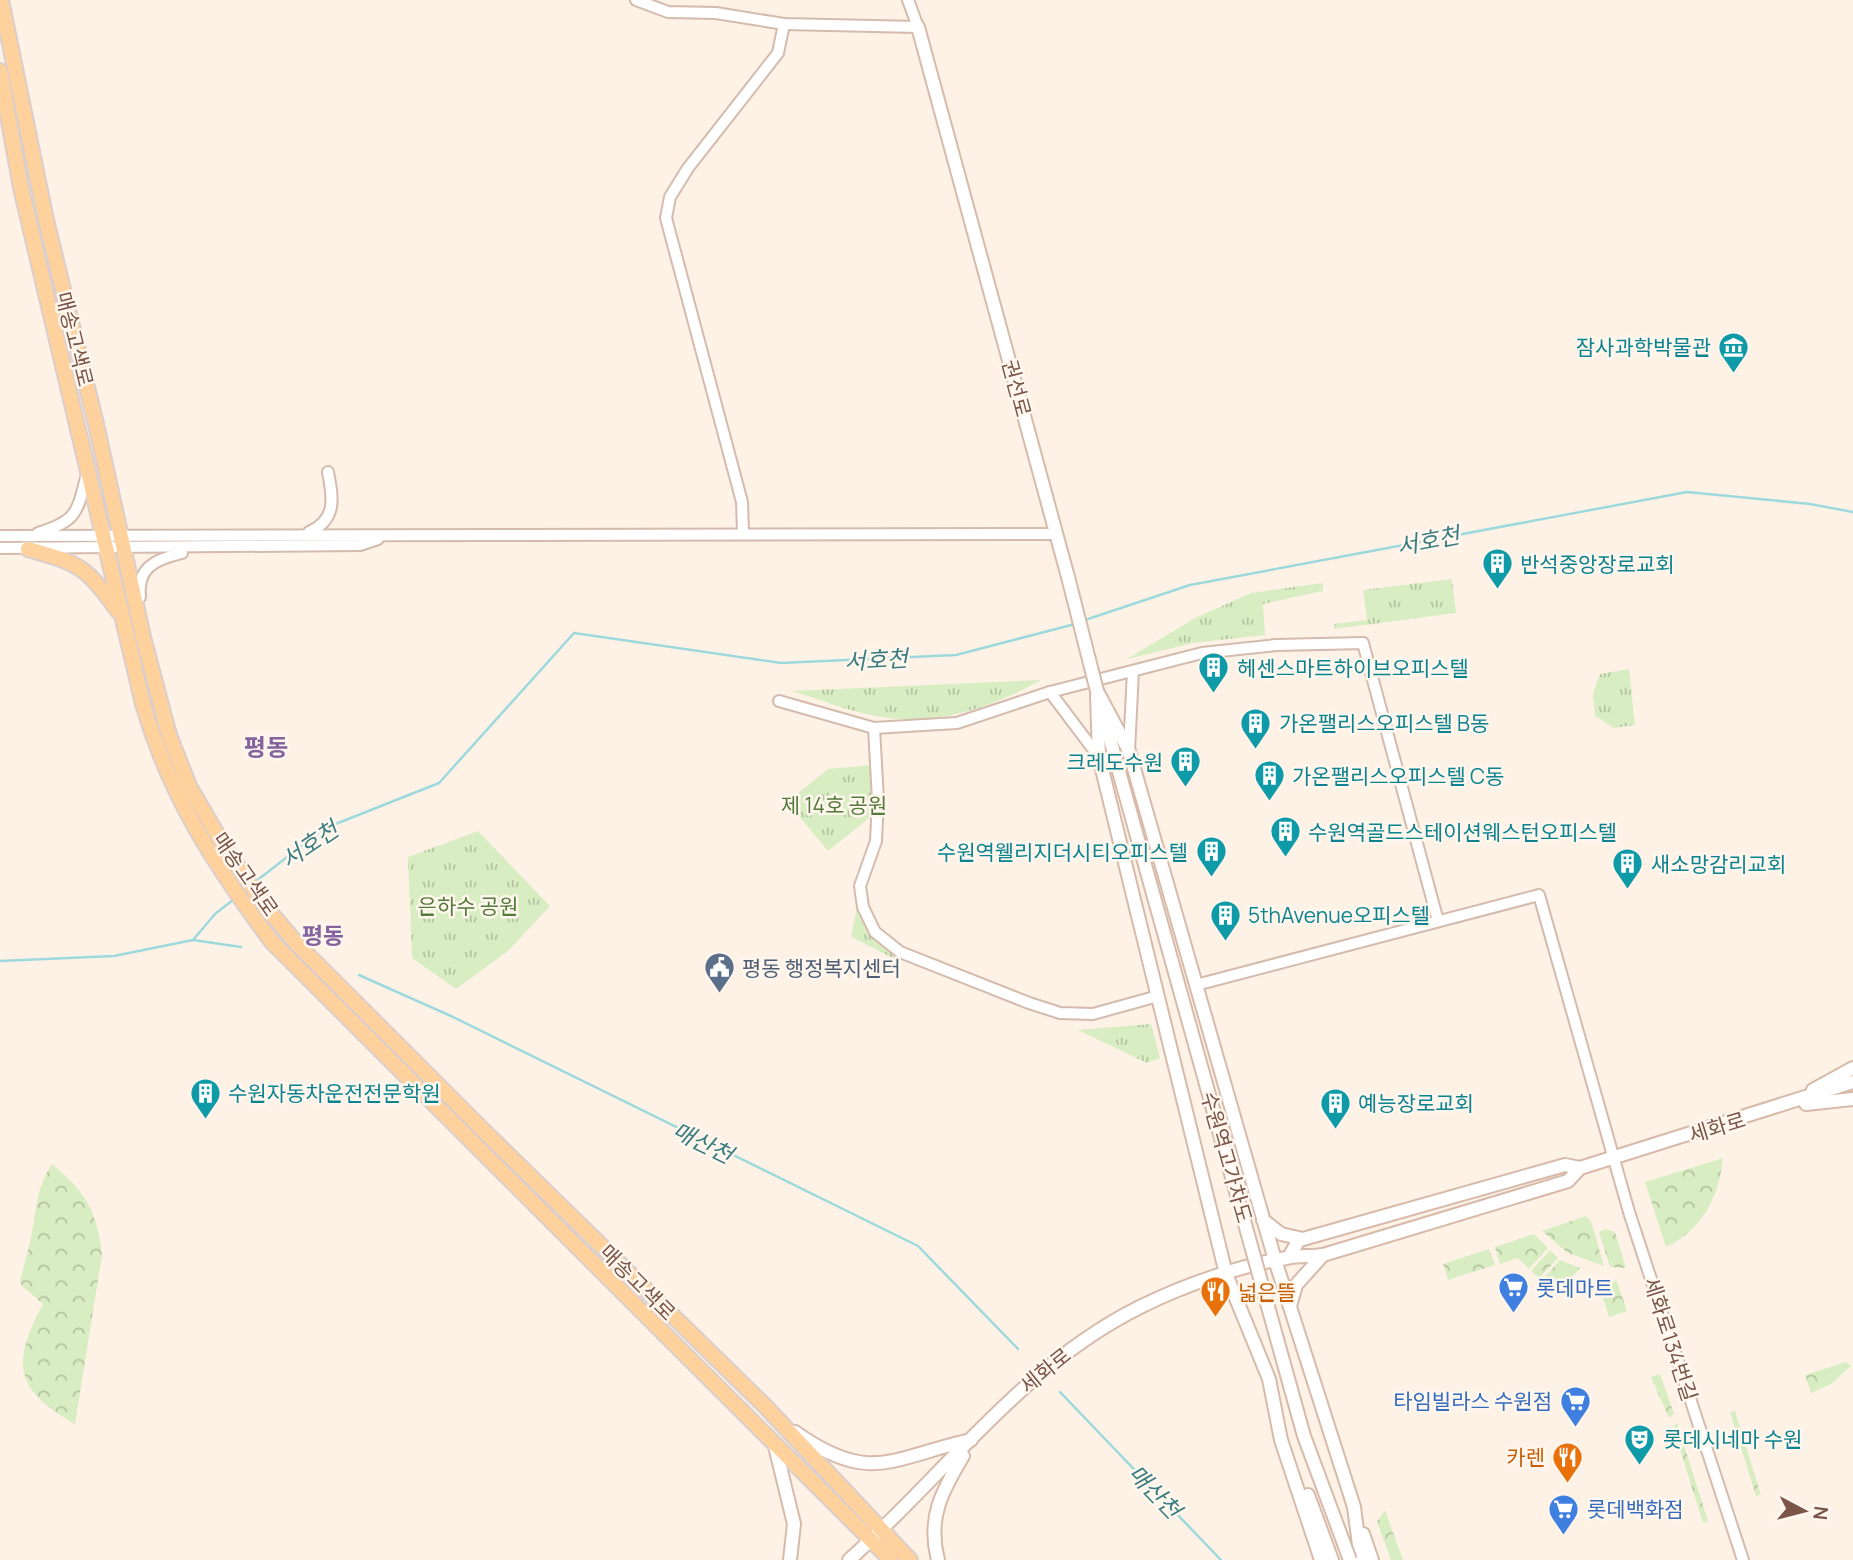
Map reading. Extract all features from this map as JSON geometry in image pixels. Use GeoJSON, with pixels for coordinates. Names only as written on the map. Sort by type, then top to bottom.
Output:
{"type":"FeatureCollection","features":[{"type":"Feature","properties":{"kind":"main road","name":"매송고색로"},"geometry":{"type":"LineString","coordinates":[[1,0],[46,220],[143,637],[169,736],[190,786],[228,853],[270,912],[484,1132],[776,1419],[877,1535],[891,1560]]}},
{"type":"Feature","properties":{"kind":"main road","name":"권선로"},"geometry":{"type":"LineString","coordinates":[[918,27],[1113,750]]}},
{"type":"Feature","properties":{"kind":"main road","name":"매송고색로"},"geometry":{"type":"LineString","coordinates":[[0,72],[21,188],[104,543],[156,747],[168,780],[213,861],[277,947],[617,1284],[775,1446],[909,1560]]}},
{"type":"Feature","properties":{"kind":"main road"},"geometry":{"type":"LineString","coordinates":[[26,542],[71,561],[92,576],[123,617]]}},
{"type":"Feature","properties":{"kind":"main road"},"geometry":{"type":"LineString","coordinates":[[1097,691],[1129,751],[1275,1260],[1372,1560]]}},
{"type":"Feature","properties":{"kind":"main road"},"geometry":{"type":"LineString","coordinates":[[1097,691],[1099,757],[1226,1274],[1269,1379],[1332,1560]]}},
{"type":"Feature","properties":{"kind":"main road","name":"수원역고가차도"},"geometry":{"type":"LineString","coordinates":[[1113,750],[1304,1436],[1350,1560]]}},
{"type":"Feature","properties":{"kind":"main road"},"geometry":{"type":"LineString","coordinates":[[1782,1107],[1853,1068]]}},
{"type":"Feature","properties":{"kind":"main road","name":"세화로"},"geometry":{"type":"LineString","coordinates":[[1303,1239],[1565,1165],[1580,1168],[1782,1107],[1853,1082]]}},
{"type":"Feature","properties":{"kind":"main road"},"geometry":{"type":"LineString","coordinates":[[1782,1107],[1853,1099]]}},
{"type":"Feature","properties":{"kind":"main road","name":"세화로"},"geometry":{"type":"LineString","coordinates":[[849,1560],[972,1440],[1016,1393],[1067,1351],[1142,1306],[1226,1274],[1289,1257],[1323,1255],[1568,1181],[1580,1168]]}},
{"type":"Feature","properties":{"kind":"main road"},"geometry":{"type":"LineString","coordinates":[[1263,1220],[1281,1234],[1303,1239],[1289,1257]]}},
{"type":"Feature","properties":{"kind":"main road"},"geometry":{"type":"LineString","coordinates":[[1290,1307],[1296,1285],[1323,1255]]}},
{"type":"Feature","properties":{"kind":"main road"},"geometry":{"type":"LineString","coordinates":[[1269,1379],[1281,1440],[1321,1560]]}},
{"type":"Feature","properties":{"kind":"main road"},"geometry":{"type":"LineString","coordinates":[[776,1419],[825,1454],[876,1465],[901,1461],[938,1447],[972,1440]]}},
{"type":"Feature","properties":{"kind":"main road"},"geometry":{"type":"LineString","coordinates":[[937,1560],[933,1537],[939,1495],[972,1440]]}},
{"type":"Feature","properties":{"kind":"main road"},"geometry":{"type":"LineString","coordinates":[[775,1446],[794,1524],[790,1560]]}},
{"type":"Feature","properties":{"kind":"main road"},"geometry":{"type":"LineString","coordinates":[[1354,1507],[1361,1560]]}},
{"type":"Feature","properties":{"kind":"street"},"geometry":{"type":"LineString","coordinates":[[636,0],[668,12],[716,13],[784,24],[869,29],[918,27]]}},
{"type":"Feature","properties":{"kind":"street","name":"권선로"},"geometry":{"type":"LineString","coordinates":[[908,0],[918,27]]}},
{"type":"Feature","properties":{"kind":"street","name":"권선로"},"geometry":{"type":"LineString","coordinates":[[918,0],[918,27]]}},
{"type":"Feature","properties":{"kind":"street"},"geometry":{"type":"LineString","coordinates":[[743,532],[742,502],[666,218],[670,197],[688,168],[778,53],[784,24]]}},
{"type":"Feature","properties":{"kind":"street"},"geometry":{"type":"LineString","coordinates":[[0,548],[26,542],[71,520],[78,511],[87,472]]}},
{"type":"Feature","properties":{"kind":"street"},"geometry":{"type":"LineString","coordinates":[[304,535],[328,520],[333,496],[328,472]]}},
{"type":"Feature","properties":{"kind":"street"},"geometry":{"type":"LineString","coordinates":[[0,536],[26,542],[123,543],[304,535],[384,537],[743,532],[1056,534]]}},
{"type":"Feature","properties":{"kind":"street"},"geometry":{"type":"LineString","coordinates":[[123,543],[206,548],[360,545],[384,537]]}},
{"type":"Feature","properties":{"kind":"street"},"geometry":{"type":"LineString","coordinates":[[143,637],[138,582],[145,568],[159,558],[206,548]]}},
{"type":"Feature","properties":{"kind":"street"},"geometry":{"type":"LineString","coordinates":[[779,701],[874,728],[957,723],[1050,692],[1202,653],[1276,645],[1363,643],[1438,921],[1196,985]]}},
{"type":"Feature","properties":{"kind":"street"},"geometry":{"type":"LineString","coordinates":[[1129,751],[1133,671]]}},
{"type":"Feature","properties":{"kind":"street"},"geometry":{"type":"LineString","coordinates":[[1050,692],[1099,757]]}},
{"type":"Feature","properties":{"kind":"street"},"geometry":{"type":"LineString","coordinates":[[874,728],[878,800],[876,841],[860,886],[863,907],[875,932],[900,952],[1060,1013],[1093,1014],[1157,996]]}},
{"type":"Feature","properties":{"kind":"street","name":"세화로134번길"},"geometry":{"type":"LineString","coordinates":[[1438,921],[1539,895],[1629,1212],[1744,1560]]}},
{"type":"Feature","properties":{"kind":"green space"},"geometry":{"type":"Polygon","coordinates":[[[1452,579],[1456,613],[1334,629],[1334,624],[1367,620],[1363,590],[1452,579]]]}},
{"type":"Feature","properties":{"kind":"green space"},"geometry":{"type":"Polygon","coordinates":[[[1323,583],[1323,591],[1263,604],[1265,635],[1193,643],[1127,659],[1195,618],[1251,593],[1323,583]]]}},
{"type":"Feature","properties":{"kind":"green space"},"geometry":{"type":"Polygon","coordinates":[[[1629,669],[1635,725],[1614,728],[1595,716],[1593,694],[1600,674],[1629,669]]]}},
{"type":"Feature","properties":{"kind":"green space"},"geometry":{"type":"Polygon","coordinates":[[[1041,680],[981,707],[919,719],[865,714],[792,691],[1041,680]]]}},
{"type":"Feature","properties":{"kind":"green space","name":"제 14호 공원"},"geometry":{"type":"Polygon","coordinates":[[[871,765],[874,814],[828,851],[787,802],[828,769],[871,765]]]}},
{"type":"Feature","properties":{"kind":"green space","name":"은하수 공원"},"geometry":{"type":"Polygon","coordinates":[[[478,831],[550,906],[508,951],[456,989],[412,958],[408,857],[478,831]]]}},
{"type":"Feature","properties":{"kind":"green space"},"geometry":{"type":"Polygon","coordinates":[[[859,897],[873,933],[897,960],[851,937],[859,897]]]}},
{"type":"Feature","properties":{"kind":"green space"},"geometry":{"type":"Polygon","coordinates":[[[1151,1024],[1160,1058],[1147,1063],[1078,1030],[1151,1024]]]}},
{"type":"Feature","properties":{"kind":"green space"},"geometry":{"type":"Polygon","coordinates":[[[1723,1158],[1713,1199],[1699,1222],[1679,1240],[1666,1247],[1645,1182],[1723,1158]]]}},
{"type":"Feature","properties":{"kind":"green space"},"geometry":{"type":"Polygon","coordinates":[[[52,1164],[73,1184],[88,1204],[97,1226],[102,1255],[75,1424],[40,1399],[30,1387],[24,1373],[26,1343],[43,1304],[22,1286],[20,1281],[40,1189],[52,1164]]]}},
{"type":"Feature","properties":{"kind":"green space"},"geometry":{"type":"Polygon","coordinates":[[[1586,1216],[1591,1221],[1604,1266],[1568,1253],[1542,1231],[1586,1216]]]}},
{"type":"Feature","properties":{"kind":"green space"},"geometry":{"type":"Polygon","coordinates":[[[1605,1229],[1615,1232],[1626,1268],[1610,1267],[1599,1232],[1605,1229]]]}},
{"type":"Feature","properties":{"kind":"green space"},"geometry":{"type":"Polygon","coordinates":[[[1534,1234],[1548,1248],[1529,1269],[1518,1258],[1500,1264],[1495,1247],[1534,1234]]]}},
{"type":"Feature","properties":{"kind":"green space"},"geometry":{"type":"Polygon","coordinates":[[[1489,1249],[1495,1265],[1448,1280],[1443,1264],[1489,1249]]]}},
{"type":"Feature","properties":{"kind":"green space"},"geometry":{"type":"Polygon","coordinates":[[[1550,1250],[1558,1258],[1539,1278],[1531,1271],[1550,1250]]]}},
{"type":"Feature","properties":{"kind":"green space"},"geometry":{"type":"Polygon","coordinates":[[[1560,1260],[1580,1268],[1556,1295],[1541,1281],[1560,1260]]]}},
{"type":"Feature","properties":{"kind":"green space"},"geometry":{"type":"Polygon","coordinates":[[[1616,1279],[1627,1311],[1609,1317],[1602,1295],[1616,1279]]]}},
{"type":"Feature","properties":{"kind":"green space"},"geometry":{"type":"Polygon","coordinates":[[[1846,1362],[1851,1366],[1831,1384],[1811,1393],[1805,1375],[1846,1362]]]}},
{"type":"Feature","properties":{"kind":"green space"},"geometry":{"type":"Polygon","coordinates":[[[1660,1374],[1674,1414],[1669,1418],[1651,1377],[1660,1374]]]}},
{"type":"Feature","properties":{"kind":"green space"},"geometry":{"type":"Polygon","coordinates":[[[1735,1411],[1761,1495],[1756,1496],[1730,1412],[1735,1411]]]}},
{"type":"Feature","properties":{"kind":"green space"},"geometry":{"type":"Polygon","coordinates":[[[1677,1423],[1708,1521],[1703,1523],[1673,1427],[1677,1423]]]}},
{"type":"Feature","properties":{"kind":"green space"},"geometry":{"type":"Polygon","coordinates":[[[1385,1510],[1403,1560],[1391,1560],[1377,1522],[1385,1510]]]}},
{"type":"Feature","properties":{"kind":"waterway","name":"서호천"},"geometry":{"type":"LineString","coordinates":[[1085,620],[1190,585],[1687,492],[1810,504],[1853,512]]}},
{"type":"Feature","properties":{"kind":"waterway","name":"서호천"},"geometry":{"type":"LineString","coordinates":[[255,882],[323,829],[439,783],[574,633],[781,663],[956,655],[1075,624]]}},
{"type":"Feature","properties":{"kind":"waterway","name":"서호천"},"geometry":{"type":"LineString","coordinates":[[0,961],[114,956],[193,940],[215,914],[233,900]]}},
{"type":"Feature","properties":{"kind":"waterway","name":"매산천"},"geometry":{"type":"LineString","coordinates":[[193,940],[241,947]]}},
{"type":"Feature","properties":{"kind":"waterway","name":"매산천"},"geometry":{"type":"LineString","coordinates":[[359,975],[453,1017],[918,1246],[1018,1349]]}},
{"type":"Feature","properties":{"kind":"waterway","name":"매산천"},"geometry":{"type":"LineString","coordinates":[[1060,1392],[1221,1560]]}},
{"type":"Feature","properties":{"kind":"place","name":"잠사과학박물관"},"geometry":{"type":"Point","coordinates":[1734,374]}},
{"type":"Feature","properties":{"kind":"place","name":"반석중앙장로교회"},"geometry":{"type":"Point","coordinates":[1497,591]}},
{"type":"Feature","properties":{"kind":"place","name":"헤센스마트하이브오피스텔"},"geometry":{"type":"Point","coordinates":[1214,695]}},
{"type":"Feature","properties":{"kind":"place","name":"가온팰리스오피스텔 B동"},"geometry":{"type":"Point","coordinates":[1256,750]}},
{"type":"Feature","properties":{"kind":"place","name":"크레도수원"},"geometry":{"type":"Point","coordinates":[1186,789]}},
{"type":"Feature","properties":{"kind":"place","name":"가온팰리스오피스텔 C동"},"geometry":{"type":"Point","coordinates":[1269,803]}},
{"type":"Feature","properties":{"kind":"place","name":"수원역골드스테이션웨스턴오피스텔"},"geometry":{"type":"Point","coordinates":[1285,859]}},
{"type":"Feature","properties":{"kind":"place","name":"수원역웰리지더시티오피스텔"},"geometry":{"type":"Point","coordinates":[1211,879]}},
{"type":"Feature","properties":{"kind":"place","name":"새소망감리교회"},"geometry":{"type":"Point","coordinates":[1628,891]}},
{"type":"Feature","properties":{"kind":"place","name":"5thAvenue오피스텔"},"geometry":{"type":"Point","coordinates":[1225,942]}},
{"type":"Feature","properties":{"kind":"place","name":"평동 행정복지센터"},"geometry":{"type":"Point","coordinates":[719,995]}},
{"type":"Feature","properties":{"kind":"place","name":"수원자동차운전전문학원"},"geometry":{"type":"Point","coordinates":[205,1120]}},
{"type":"Feature","properties":{"kind":"place","name":"예능장로교회"},"geometry":{"type":"Point","coordinates":[1335,1130]}},
{"type":"Feature","properties":{"kind":"place","name":"롯데마트"},"geometry":{"type":"Point","coordinates":[1513,1315]}},
{"type":"Feature","properties":{"kind":"place","name":"넓은뜰"},"geometry":{"type":"Point","coordinates":[1215,1319]}},
{"type":"Feature","properties":{"kind":"place","name":"타임빌라스 수원점"},"geometry":{"type":"Point","coordinates":[1575,1428]}},
{"type":"Feature","properties":{"kind":"place","name":"롯데시네마 수원"},"geometry":{"type":"Point","coordinates":[1640,1466]}},
{"type":"Feature","properties":{"kind":"place","name":"카렌"},"geometry":{"type":"Point","coordinates":[1568,1484]}},
{"type":"Feature","properties":{"kind":"place","name":"롯데백화점"},"geometry":{"type":"Point","coordinates":[1564,1536]}},
{"type":"Feature","properties":{"kind":"district","name":"평동"},"geometry":{"type":"Point","coordinates":[266,746]}},
{"type":"Feature","properties":{"kind":"district","name":"평동"},"geometry":{"type":"Point","coordinates":[323,935]}}]}
